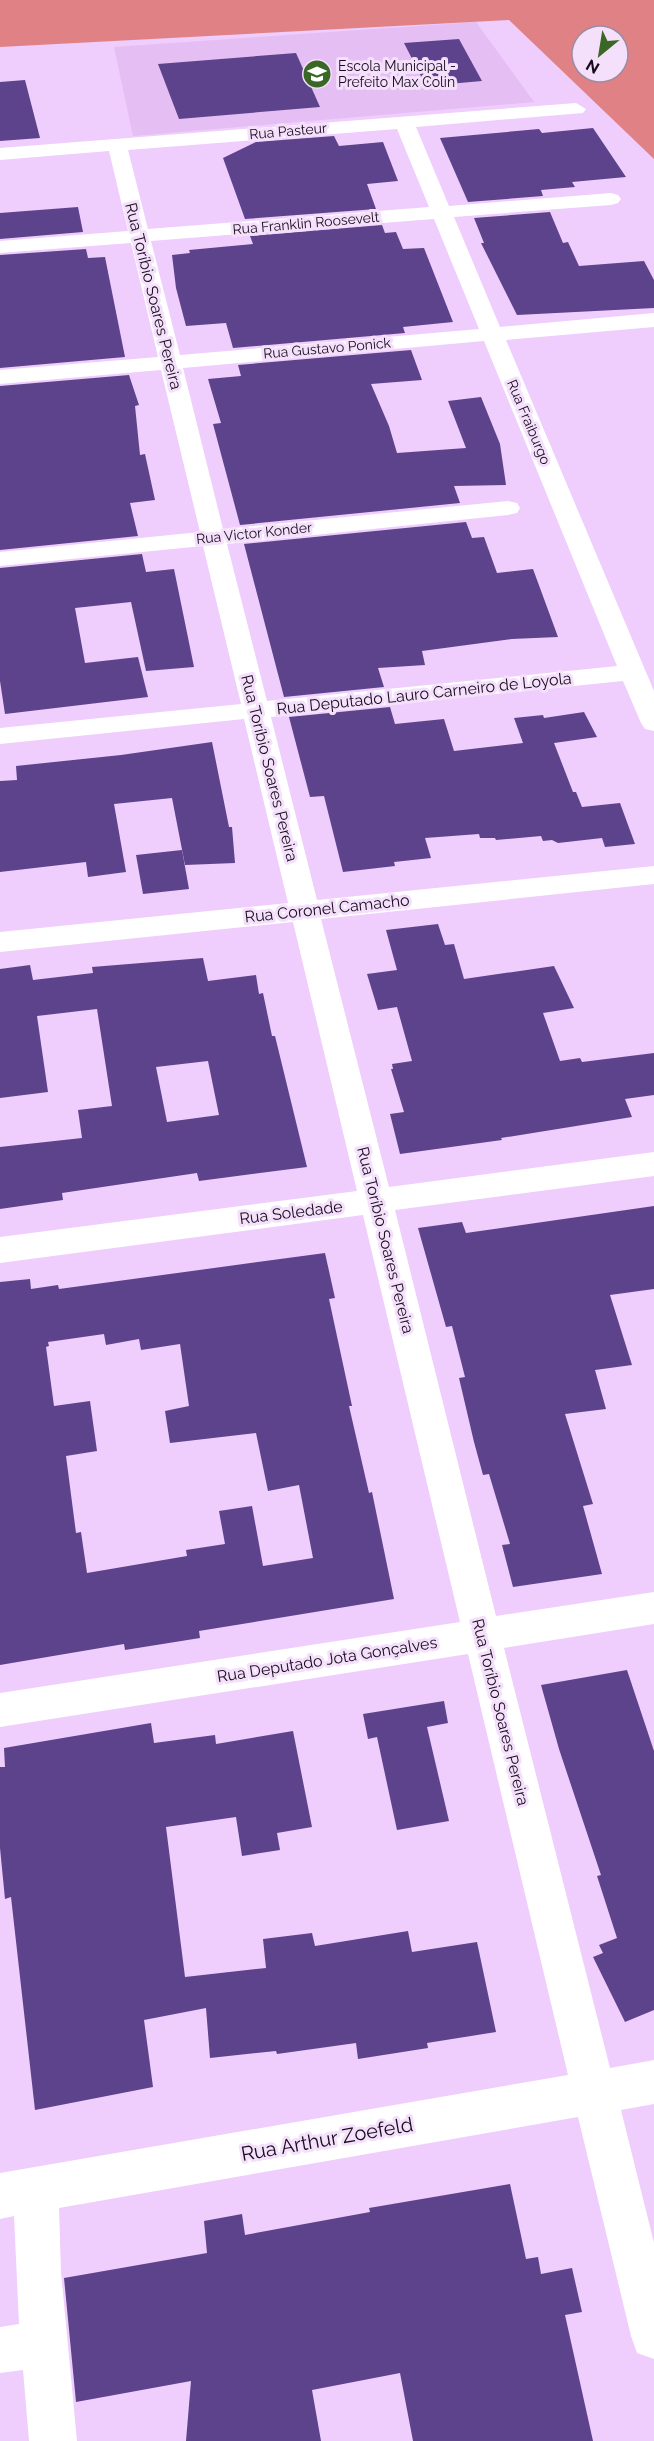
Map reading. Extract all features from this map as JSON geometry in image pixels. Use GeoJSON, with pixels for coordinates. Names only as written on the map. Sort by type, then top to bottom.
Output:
{"type":"FeatureCollection","features":[{"type":"Feature","properties":{"kind":"street","name":"Rua Pasteur"},"geometry":{"type":"LineString","coordinates":[[0,154],[576,109]]}},
{"type":"Feature","properties":{"kind":"street","name":"Rua Fraiburgo"},"geometry":{"type":"LineString","coordinates":[[404,122],[654,723]]}},
{"type":"Feature","properties":{"kind":"street","name":"Rua Toríbio Soares Pereira"},"geometry":{"type":"LineString","coordinates":[[117,145],[654,2336]]}},
{"type":"Feature","properties":{"kind":"street","name":"Rua Franklin Roosevelt"},"geometry":{"type":"LineString","coordinates":[[0,247],[611,199]]}},
{"type":"Feature","properties":{"kind":"street","name":"Rua Gustavo Ponick"},"geometry":{"type":"LineString","coordinates":[[0,377],[654,320]]}},
{"type":"Feature","properties":{"kind":"street","name":"Rua Victor Konder"},"geometry":{"type":"LineString","coordinates":[[0,559],[508,507]]}},
{"type":"Feature","properties":{"kind":"street","name":"Rua Deputado Lauro Carneiro de Loyola"},"geometry":{"type":"LineString","coordinates":[[0,736],[633,672]]}},
{"type":"Feature","properties":{"kind":"street","name":"Rua Coronel Camacho"},"geometry":{"type":"LineString","coordinates":[[0,942],[654,875]]}},
{"type":"Feature","properties":{"kind":"street","name":"Rua Soledade"},"geometry":{"type":"LineString","coordinates":[[0,1250],[654,1164]]}},
{"type":"Feature","properties":{"kind":"street","name":"Rua Deputado Jota Gonçalves"},"geometry":{"type":"LineString","coordinates":[[0,1710],[654,1608]]}},
{"type":"Feature","properties":{"kind":"street","name":"Rua Arthur Zoefeld"},"geometry":{"type":"LineString","coordinates":[[18,2193],[654,2082]]}},
{"type":"Feature","properties":{"kind":"street"},"geometry":{"type":"LineString","coordinates":[[18,2193],[38,2272],[53,2441]]}},
{"type":"Feature","properties":{"kind":"street"},"geometry":{"type":"LineString","coordinates":[[0,2350],[45,2343]]}},
{"type":"Feature","properties":{"kind":"shaded area"},"geometry":{"type":"Polygon","coordinates":[[[0,0],[654,0],[654,159],[576,84],[630,84],[630,24],[570,24],[570,78],[509,20],[0,47],[0,0]]]}},
{"type":"Feature","properties":{"kind":"shaded area","name":"Escola Municipal - Prefeito Max Colin"},"geometry":{"type":"Polygon","coordinates":[[[476,22],[534,102],[133,136],[114,47],[476,22]]]}},
{"type":"Feature","properties":{"kind":"building"},"geometry":{"type":"Polygon","coordinates":[[[459,39],[482,81],[426,86],[404,43],[459,39]]]}},
{"type":"Feature","properties":{"kind":"building"},"geometry":{"type":"Polygon","coordinates":[[[296,53],[320,107],[179,119],[158,64],[296,53]]]}},
{"type":"Feature","properties":{"kind":"building"},"geometry":{"type":"Polygon","coordinates":[[[25,80],[40,138],[0,141],[0,82],[25,80]]]}},
{"type":"Feature","properties":{"kind":"building"},"geometry":{"type":"Polygon","coordinates":[[[593,128],[626,177],[572,182],[575,187],[541,190],[543,196],[468,202],[440,138],[539,129],[542,133],[593,128]]]}},
{"type":"Feature","properties":{"kind":"building"},"geometry":{"type":"Polygon","coordinates":[[[334,136],[339,146],[383,142],[398,181],[367,184],[376,209],[245,219],[223,158],[256,142],[334,136]]]}},
{"type":"Feature","properties":{"kind":"building"},"geometry":{"type":"Polygon","coordinates":[[[78,207],[83,232],[0,239],[0,213],[78,207]]]}},
{"type":"Feature","properties":{"kind":"building"},"geometry":{"type":"Polygon","coordinates":[[[550,212],[563,243],[568,242],[579,266],[644,261],[654,280],[654,308],[517,315],[481,243],[484,243],[474,218],[550,212]]]}},
{"type":"Feature","properties":{"kind":"building"},"geometry":{"type":"Polygon","coordinates":[[[382,225],[385,233],[396,232],[403,249],[424,248],[453,322],[403,327],[405,333],[233,348],[226,323],[186,326],[176,288],[172,255],[190,253],[189,250],[253,244],[250,236],[382,225]]]}},
{"type":"Feature","properties":{"kind":"building"},"geometry":{"type":"Polygon","coordinates":[[[86,249],[88,258],[105,257],[125,357],[0,368],[0,255],[86,249]]]}},
{"type":"Feature","properties":{"kind":"building"},"geometry":{"type":"Polygon","coordinates":[[[411,350],[422,380],[371,384],[389,426],[397,453],[466,448],[448,401],[481,397],[500,444],[506,485],[454,486],[460,503],[240,525],[213,424],[221,423],[208,379],[241,376],[238,365],[411,350]]]}},
{"type":"Feature","properties":{"kind":"building"},"geometry":{"type":"Polygon","coordinates":[[[129,375],[139,405],[135,406],[140,455],[145,454],[155,500],[130,503],[138,536],[0,550],[0,386],[129,375]]]}},
{"type":"Feature","properties":{"kind":"building"},"geometry":{"type":"Polygon","coordinates":[[[466,522],[472,538],[484,537],[497,573],[533,569],[558,637],[512,639],[422,651],[425,665],[378,668],[384,687],[284,697],[244,544],[466,522]]]}},
{"type":"Feature","properties":{"kind":"building"},"geometry":{"type":"Polygon","coordinates":[[[142,554],[146,572],[174,569],[194,667],[146,671],[131,602],[75,608],[85,663],[138,657],[148,697],[5,714],[0,681],[0,568],[142,554]]]}},
{"type":"Feature","properties":{"kind":"building"},"geometry":{"type":"Polygon","coordinates":[[[390,707],[395,724],[444,719],[454,751],[523,743],[514,718],[543,715],[544,718],[584,712],[597,737],[554,743],[573,792],[576,792],[582,807],[620,803],[635,844],[605,847],[602,838],[558,843],[552,840],[543,841],[541,836],[496,840],[495,838],[480,838],[479,834],[425,838],[431,858],[394,862],[395,866],[343,872],[324,796],[310,797],[289,717],[390,707]]]}},
{"type":"Feature","properties":{"kind":"building"},"geometry":{"type":"Polygon","coordinates":[[[212,742],[229,827],[232,827],[235,863],[185,865],[172,798],[114,804],[126,872],[88,877],[86,862],[0,872],[0,781],[17,780],[16,766],[121,755],[212,742]]]}},
{"type":"Feature","properties":{"kind":"building"},"geometry":{"type":"Polygon","coordinates":[[[182,850],[189,889],[143,894],[136,855],[182,850]]]}},
{"type":"Feature","properties":{"kind":"building"},"geometry":{"type":"Polygon","coordinates":[[[438,924],[445,945],[454,944],[464,979],[554,966],[574,1008],[543,1013],[560,1061],[580,1058],[582,1062],[654,1053],[654,1095],[625,1099],[632,1117],[501,1138],[502,1140],[400,1154],[390,1114],[404,1112],[391,1069],[393,1069],[392,1064],[412,1061],[397,1007],[378,1010],[367,974],[397,970],[386,930],[438,924]]]}},
{"type":"Feature","properties":{"kind":"building"},"geometry":{"type":"Polygon","coordinates":[[[203,958],[208,981],[256,975],[259,994],[263,993],[272,1036],[275,1036],[307,1167],[199,1181],[197,1173],[62,1193],[63,1200],[0,1209],[0,1147],[82,1138],[78,1110],[112,1106],[97,1009],[37,1016],[48,1092],[0,1098],[0,969],[30,965],[33,980],[93,973],[92,967],[203,958]],[[208,1061],[156,1067],[167,1122],[219,1115],[208,1061]]]}},
{"type":"Feature","properties":{"kind":"building"},"geometry":{"type":"Polygon","coordinates":[[[654,1206],[654,1289],[610,1295],[632,1365],[595,1370],[606,1409],[565,1414],[593,1504],[583,1506],[602,1574],[513,1587],[502,1545],[510,1544],[489,1474],[483,1475],[459,1378],[465,1377],[452,1326],[446,1327],[418,1228],[462,1222],[466,1233],[654,1206]]]}},
{"type":"Feature","properties":{"kind":"building"},"geometry":{"type":"Polygon","coordinates":[[[325,1253],[335,1298],[329,1299],[352,1406],[349,1406],[369,1493],[372,1492],[394,1599],[199,1631],[200,1638],[125,1650],[124,1644],[0,1665],[0,1282],[30,1279],[31,1289],[58,1285],[59,1289],[325,1253]],[[104,1334],[48,1342],[49,1346],[46,1347],[54,1406],[90,1401],[97,1451],[66,1456],[76,1533],[81,1532],[87,1573],[187,1556],[186,1550],[225,1544],[219,1511],[252,1506],[263,1566],[313,1558],[299,1485],[268,1491],[256,1433],[170,1443],[165,1411],[189,1406],[180,1344],[141,1350],[139,1339],[106,1345],[104,1334]]]}},
{"type":"Feature","properties":{"kind":"building"},"geometry":{"type":"Polygon","coordinates":[[[627,1670],[654,1751],[654,2010],[625,2022],[593,1957],[603,1953],[599,1945],[617,1938],[597,1876],[601,1875],[559,1749],[541,1685],[627,1670]]]}},
{"type":"Feature","properties":{"kind":"building"},"geometry":{"type":"Polygon","coordinates":[[[444,1701],[448,1723],[427,1727],[449,1821],[397,1830],[377,1737],[368,1739],[363,1714],[444,1701]]]}},
{"type":"Feature","properties":{"kind":"building"},"geometry":{"type":"Polygon","coordinates":[[[151,1723],[154,1743],[215,1735],[216,1744],[293,1731],[312,1827],[277,1833],[280,1850],[242,1856],[236,1817],[166,1827],[185,1977],[266,1968],[263,1939],[312,1933],[315,1946],[408,1931],[412,1952],[477,1942],[496,2032],[427,2043],[428,2048],[358,2059],[356,2043],[277,2054],[276,2051],[210,2058],[206,2008],[144,2020],[153,2087],[35,2110],[11,1897],[5,1899],[0,1848],[0,1767],[5,1767],[4,1748],[151,1723]]]}},
{"type":"Feature","properties":{"kind":"building"},"geometry":{"type":"Polygon","coordinates":[[[510,2184],[526,2259],[538,2257],[541,2274],[572,2268],[582,2312],[565,2315],[593,2441],[413,2441],[400,2373],[312,2390],[321,2441],[186,2441],[191,2381],[76,2402],[64,2278],[207,2253],[204,2221],[242,2214],[245,2235],[370,2212],[369,2208],[510,2184]]]}},
{"type":"Feature","properties":{"kind":"place","name":"Escola Municipal - Prefeito Max Colin"},"geometry":{"type":"Point","coordinates":[317,74]}}]}
